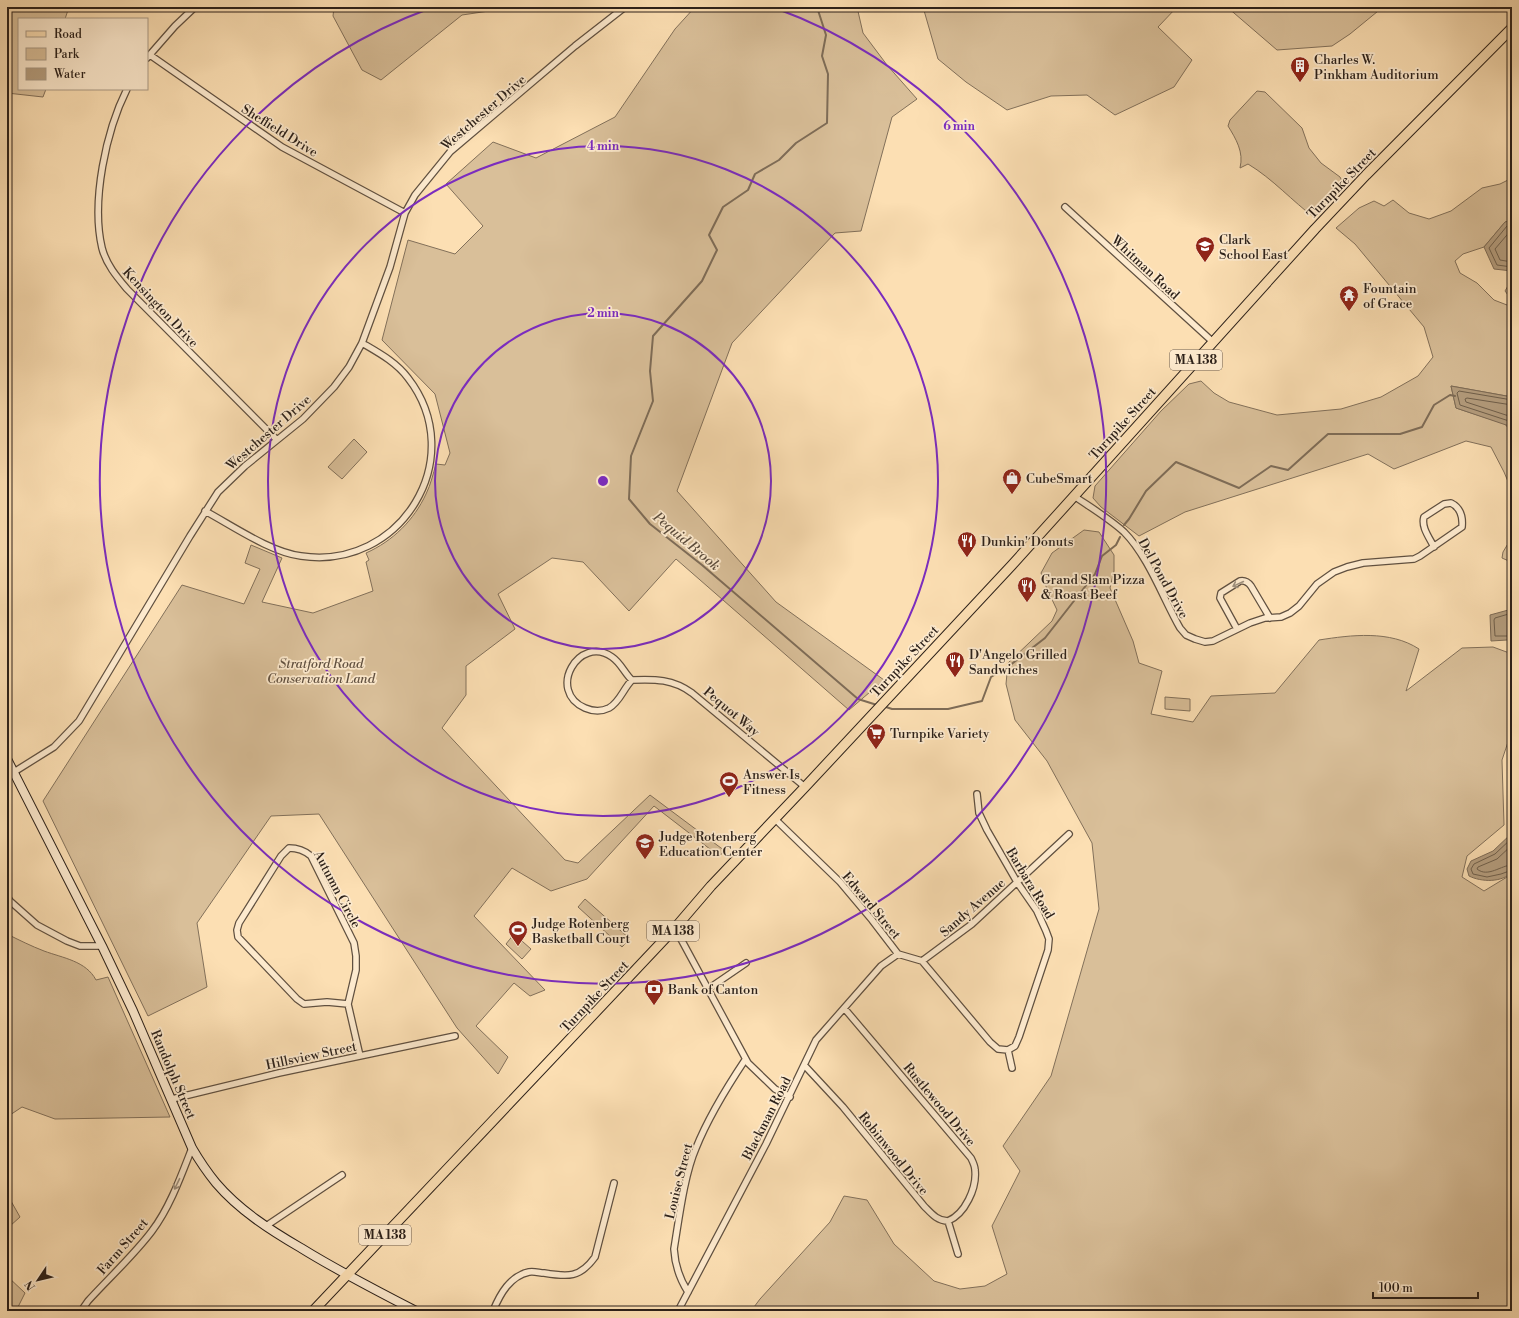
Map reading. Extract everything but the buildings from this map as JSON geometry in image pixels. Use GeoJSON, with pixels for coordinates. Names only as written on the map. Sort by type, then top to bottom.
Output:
{"type":"FeatureCollection","features":[{"type":"Feature","properties":{"kind":"main road","name":"Turnpike Street"},"geometry":{"type":"LineString","coordinates":[[313,1311],[675,928],[711,886],[1012,565],[1276,271],[1366,175],[1512,28]]}},
{"type":"Feature","properties":{"kind":"main road","name":"Randolph Street"},"geometry":{"type":"LineString","coordinates":[[7,759],[68,882],[102,946],[133,1011],[192,1148],[202,1165],[217,1184],[248,1213],[266,1226],[347,1275],[416,1311]]}},
{"type":"Feature","properties":{"kind":"street"},"geometry":{"type":"LineString","coordinates":[[148,56],[195,7]]}},
{"type":"Feature","properties":{"kind":"street","name":"Westchester Drive"},"geometry":{"type":"LineString","coordinates":[[14,772],[54,747],[79,721],[205,511],[218,492],[245,466],[303,419],[334,387],[348,367],[362,343],[390,267],[405,213],[415,195],[450,152],[575,46],[625,7]]}},
{"type":"Feature","properties":{"kind":"street","name":"Sheffield Drive"},"geometry":{"type":"LineString","coordinates":[[148,56],[282,147],[405,213]]}},
{"type":"Feature","properties":{"kind":"street","name":"Kensington Drive"},"geometry":{"type":"LineString","coordinates":[[126,90],[118,107],[107,148],[98,202],[99,228],[102,249],[115,275],[127,290],[276,440]]}},
{"type":"Feature","properties":{"kind":"street","name":"Whitman Road"},"geometry":{"type":"LineString","coordinates":[[1065,207],[1213,342]]}},
{"type":"Feature","properties":{"kind":"street"},"geometry":{"type":"LineString","coordinates":[[205,511],[254,539],[279,550],[300,556],[322,558],[358,551],[378,542],[404,519],[424,487],[428,470],[430,434],[426,413],[418,394],[408,378],[396,365],[362,343]]}},
{"type":"Feature","properties":{"kind":"street","name":"Del Pond Drive"},"geometry":{"type":"LineString","coordinates":[[1074,496],[1123,531],[1142,556],[1180,628],[1186,635],[1205,642],[1223,637],[1250,623],[1290,614],[1299,606],[1317,584],[1334,572],[1347,567],[1363,564],[1414,559],[1434,547],[1462,527],[1460,511],[1451,503],[1444,504],[1424,516],[1422,522],[1424,529],[1434,547]]}},
{"type":"Feature","properties":{"kind":"street"},"geometry":{"type":"LineString","coordinates":[[1237,629],[1220,598],[1221,593],[1243,580],[1251,586],[1270,618]]}},
{"type":"Feature","properties":{"kind":"street"},"geometry":{"type":"LineString","coordinates":[[598,652],[605,653],[613,658],[626,675],[632,680],[615,704],[602,710],[588,709],[581,706],[569,693],[567,684],[569,670],[573,664],[584,655],[598,652]]}},
{"type":"Feature","properties":{"kind":"street","name":"Pequot Way"},"geometry":{"type":"LineString","coordinates":[[632,680],[663,680],[673,682],[685,688],[805,787]]}},
{"type":"Feature","properties":{"kind":"street","name":"Barbara Road"},"geometry":{"type":"LineString","coordinates":[[977,794],[979,813],[987,830],[1037,911],[1049,939],[1048,950],[1020,1037],[1015,1046],[1008,1050]]}},
{"type":"Feature","properties":{"kind":"street","name":"Edward Street"},"geometry":{"type":"LineString","coordinates":[[775,819],[840,882],[898,954],[922,961]]}},
{"type":"Feature","properties":{"kind":"street","name":"Sandy Avenue"},"geometry":{"type":"LineString","coordinates":[[922,961],[972,924],[1069,834]]}},
{"type":"Feature","properties":{"kind":"street","name":"Autumn Circle"},"geometry":{"type":"LineString","coordinates":[[348,1004],[327,1002],[304,1004],[300,1002],[249,951],[238,937],[237,930],[239,922],[281,856],[289,848],[298,848],[311,856],[354,942],[356,970],[348,1004],[360,1056]]}},
{"type":"Feature","properties":{"kind":"street"},"geometry":{"type":"LineString","coordinates":[[7,896],[10,901],[37,925],[80,946],[102,946]]}},
{"type":"Feature","properties":{"kind":"street"},"geometry":{"type":"LineString","coordinates":[[675,928],[745,1060],[750,1067],[775,1089],[790,1097]]}},
{"type":"Feature","properties":{"kind":"street","name":"Blackman Road"},"geometry":{"type":"LineString","coordinates":[[678,1311],[790,1097],[816,1040],[881,966],[898,954]]}},
{"type":"Feature","properties":{"kind":"street"},"geometry":{"type":"LineString","coordinates":[[922,961],[990,1042],[998,1049],[1008,1050],[1012,1068]]}},
{"type":"Feature","properties":{"kind":"street"},"geometry":{"type":"LineString","coordinates":[[708,989],[746,963]]}},
{"type":"Feature","properties":{"kind":"street","name":"Rustlewood Drive"},"geometry":{"type":"LineString","coordinates":[[844,1008],[971,1158],[975,1168],[975,1179],[968,1201],[960,1214],[948,1221]]}},
{"type":"Feature","properties":{"kind":"street","name":"Hillsview Street"},"geometry":{"type":"LineString","coordinates":[[172,1099],[279,1073],[454,1036]]}},
{"type":"Feature","properties":{"kind":"street","name":"Louise Street"},"geometry":{"type":"LineString","coordinates":[[688,1292],[679,1276],[674,1260],[674,1249],[687,1177],[695,1148],[729,1085],[745,1060]]}},
{"type":"Feature","properties":{"kind":"street","name":"Robinwood Drive"},"geometry":{"type":"LineString","coordinates":[[805,1066],[843,1107],[924,1206],[936,1218],[942,1221],[948,1221]]}},
{"type":"Feature","properties":{"kind":"street","name":"Farm Street"},"geometry":{"type":"LineString","coordinates":[[81,1311],[88,1301],[152,1231],[163,1214],[178,1183],[192,1148]]}},
{"type":"Feature","properties":{"kind":"street"},"geometry":{"type":"LineString","coordinates":[[266,1226],[342,1175]]}},
{"type":"Feature","properties":{"kind":"street"},"geometry":{"type":"LineString","coordinates":[[493,1311],[504,1290],[512,1280],[520,1275],[530,1272],[563,1276],[574,1275],[588,1267],[595,1257],[614,1183]]}},
{"type":"Feature","properties":{"kind":"street"},"geometry":{"type":"LineString","coordinates":[[948,1221],[958,1254]]}},
{"type":"Feature","properties":{"kind":"green space"},"geometry":{"type":"Polygon","coordinates":[[[7,7],[69,7],[65,18],[18,18],[18,90],[46,90],[43,97],[7,93],[7,7]]]}},
{"type":"Feature","properties":{"kind":"green space"},"geometry":{"type":"Polygon","coordinates":[[[334,7],[516,7],[462,15],[381,80],[362,70],[333,16],[334,7]]]}},
{"type":"Feature","properties":{"kind":"green space","name":"Stratford Road Conservation Land"},"geometry":{"type":"Polygon","coordinates":[[[695,7],[857,7],[863,33],[887,65],[917,99],[892,117],[861,231],[835,233],[732,343],[677,491],[776,602],[884,680],[849,710],[676,559],[629,611],[583,562],[552,558],[498,594],[515,629],[466,666],[466,695],[442,728],[565,860],[578,863],[650,795],[725,851],[719,856],[654,806],[587,879],[551,891],[512,868],[474,916],[545,990],[530,996],[514,983],[476,1026],[508,1057],[498,1074],[457,1028],[319,814],[271,816],[197,923],[207,987],[148,1016],[43,801],[182,585],[244,604],[260,569],[245,563],[251,545],[282,558],[262,602],[313,613],[373,591],[366,562],[369,560],[366,553],[394,536],[409,521],[426,494],[431,483],[436,464],[445,465],[450,453],[435,394],[382,340],[408,240],[455,254],[483,226],[446,184],[493,142],[536,158],[615,117],[675,29],[695,7]]]}},
{"type":"Feature","properties":{"kind":"green space"},"geometry":{"type":"Polygon","coordinates":[[[923,7],[1177,7],[1158,27],[1192,60],[1174,87],[1115,115],[1087,95],[1051,96],[1007,110],[966,82],[938,59],[923,7]]]}},
{"type":"Feature","properties":{"kind":"green space"},"geometry":{"type":"Polygon","coordinates":[[[1227,7],[1383,7],[1350,34],[1332,46],[1277,50],[1227,7]]]}},
{"type":"Feature","properties":{"kind":"green space"},"geometry":{"type":"Polygon","coordinates":[[[1257,91],[1265,92],[1302,128],[1309,148],[1321,163],[1340,177],[1344,185],[1315,218],[1274,183],[1248,164],[1240,168],[1240,151],[1228,126],[1230,120],[1257,91]]]}},
{"type":"Feature","properties":{"kind":"green space"},"geometry":{"type":"Polygon","coordinates":[[[1512,178],[1512,220],[1505,222],[1484,247],[1463,254],[1455,261],[1460,273],[1477,283],[1494,300],[1507,305],[1511,299],[1505,291],[1512,279],[1512,397],[1451,386],[1456,408],[1505,424],[1512,433],[1512,491],[1491,447],[1466,441],[1394,469],[1368,454],[1185,512],[1139,536],[1101,507],[1093,498],[1095,486],[1161,411],[1189,384],[1201,381],[1214,393],[1229,402],[1277,415],[1341,409],[1381,397],[1418,376],[1433,357],[1424,327],[1355,244],[1336,228],[1359,208],[1374,201],[1384,206],[1393,200],[1409,213],[1429,219],[1451,211],[1482,188],[1500,184],[1512,178]]]}},
{"type":"Feature","properties":{"kind":"green space"},"geometry":{"type":"Polygon","coordinates":[[[354,439],[367,452],[342,479],[328,467],[354,439]]]}},
{"type":"Feature","properties":{"kind":"green space"},"geometry":{"type":"Polygon","coordinates":[[[1084,530],[1099,532],[1114,555],[1114,571],[1110,588],[1133,641],[1139,663],[1162,671],[1151,714],[1193,722],[1211,696],[1275,693],[1319,640],[1357,636],[1383,636],[1408,643],[1419,649],[1406,691],[1462,648],[1493,647],[1512,654],[1512,730],[1502,760],[1504,825],[1467,856],[1462,877],[1484,891],[1512,874],[1512,1311],[751,1311],[760,1299],[830,1222],[844,1196],[867,1200],[894,1244],[934,1281],[960,1289],[985,1286],[1007,1274],[992,1226],[1020,1171],[1003,1146],[1051,1076],[1099,909],[1092,843],[1047,761],[1015,720],[1006,684],[1008,663],[1052,621],[1057,610],[1041,573],[1052,553],[1084,530]]]}},
{"type":"Feature","properties":{"kind":"green space"},"geometry":{"type":"Polygon","coordinates":[[[1512,537],[1511,562],[1502,558],[1503,552],[1512,537]]]}},
{"type":"Feature","properties":{"kind":"green space"},"geometry":{"type":"Polygon","coordinates":[[[1165,697],[1190,699],[1190,711],[1165,709],[1165,697]]]}},
{"type":"Feature","properties":{"kind":"green space"},"geometry":{"type":"Polygon","coordinates":[[[585,899],[630,939],[622,947],[578,907],[585,899]]]}},
{"type":"Feature","properties":{"kind":"green space"},"geometry":{"type":"Polygon","coordinates":[[[7,934],[39,949],[80,964],[92,974],[96,980],[108,977],[170,1117],[55,1119],[22,1107],[7,1117],[7,934]]]}},
{"type":"Feature","properties":{"kind":"green space","name":"Judge Rotenberg Basketball Court"},"geometry":{"type":"Polygon","coordinates":[[[514,934],[531,949],[522,959],[506,944],[514,934]]]}},
{"type":"Feature","properties":{"kind":"green space"},"geometry":{"type":"Polygon","coordinates":[[[7,1194],[20,1217],[10,1226],[7,1224],[7,1194]]]}},
{"type":"Feature","properties":{"kind":"green space"},"geometry":{"type":"Polygon","coordinates":[[[7,1276],[25,1293],[16,1311],[7,1311],[7,1276]]]}},
{"type":"Feature","properties":{"kind":"water"},"geometry":{"type":"Polygon","coordinates":[[[1512,220],[1512,271],[1494,269],[1484,247],[1505,222],[1512,220]]]}},
{"type":"Feature","properties":{"kind":"water"},"geometry":{"type":"Polygon","coordinates":[[[1451,386],[1512,397],[1512,427],[1456,408],[1451,386]]]}},
{"type":"Feature","properties":{"kind":"water"},"geometry":{"type":"Polygon","coordinates":[[[1512,609],[1512,644],[1507,640],[1491,641],[1490,615],[1512,609]]]}},
{"type":"Feature","properties":{"kind":"water"},"geometry":{"type":"Polygon","coordinates":[[[1512,833],[1512,872],[1508,876],[1497,880],[1485,880],[1469,876],[1467,869],[1471,861],[1493,851],[1512,833]]]}},
{"type":"Feature","properties":{"kind":"waterway","name":"Pequid Brook"},"geometry":{"type":"LineString","coordinates":[[817,7],[826,35],[822,56],[828,74],[827,123],[796,143],[779,160],[755,174],[748,190],[723,207],[709,235],[717,250],[702,281],[653,336],[650,371],[653,401],[631,456],[629,499],[650,524],[702,565],[858,699],[877,705]]}},
{"type":"Feature","properties":{"kind":"waterway","name":"Pequid Brook"},"geometry":{"type":"LineString","coordinates":[[1124,525],[1146,491],[1176,462],[1239,488],[1271,466],[1288,470],[1328,434],[1400,434],[1422,427],[1434,405],[1450,395],[1455,396]]}},
{"type":"Feature","properties":{"kind":"waterway","name":"Pequid Brook"},"geometry":{"type":"LineString","coordinates":[[883,706],[892,709],[948,709],[982,701],[991,677],[1009,666],[1045,638],[1095,574],[1102,556],[1116,545],[1120,537]]}},
{"type":"Feature","properties":{"kind":"place","name":"Charles W. Pinkham Auditorium"},"geometry":{"type":"Point","coordinates":[1300,83]}},
{"type":"Feature","properties":{"kind":"place","name":"Clark School East"},"geometry":{"type":"Point","coordinates":[1205,263]}},
{"type":"Feature","properties":{"kind":"place","name":"Fountain of Grace"},"geometry":{"type":"Point","coordinates":[1349,312]}},
{"type":"Feature","properties":{"kind":"place","name":"CubeSmart"},"geometry":{"type":"Point","coordinates":[1012,495]}},
{"type":"Feature","properties":{"kind":"place","name":"Dunkin' Donuts"},"geometry":{"type":"Point","coordinates":[967,558]}},
{"type":"Feature","properties":{"kind":"place","name":"Grand Slam Pizza & Roast Beef"},"geometry":{"type":"Point","coordinates":[1027,603]}},
{"type":"Feature","properties":{"kind":"place","name":"D'Angelo Grilled Sandwiches"},"geometry":{"type":"Point","coordinates":[955,678]}},
{"type":"Feature","properties":{"kind":"place","name":"Turnpike Variety"},"geometry":{"type":"Point","coordinates":[876,750]}},
{"type":"Feature","properties":{"kind":"place","name":"Answer Is Fitness"},"geometry":{"type":"Point","coordinates":[729,798]}},
{"type":"Feature","properties":{"kind":"place","name":"Judge Rotenberg Education Center"},"geometry":{"type":"Point","coordinates":[645,860]}},
{"type":"Feature","properties":{"kind":"place","name":"Judge Rotenberg Basketball Court"},"geometry":{"type":"Point","coordinates":[518,947]}},
{"type":"Feature","properties":{"kind":"place","name":"Bank of Canton"},"geometry":{"type":"Point","coordinates":[654,1006]}}]}
